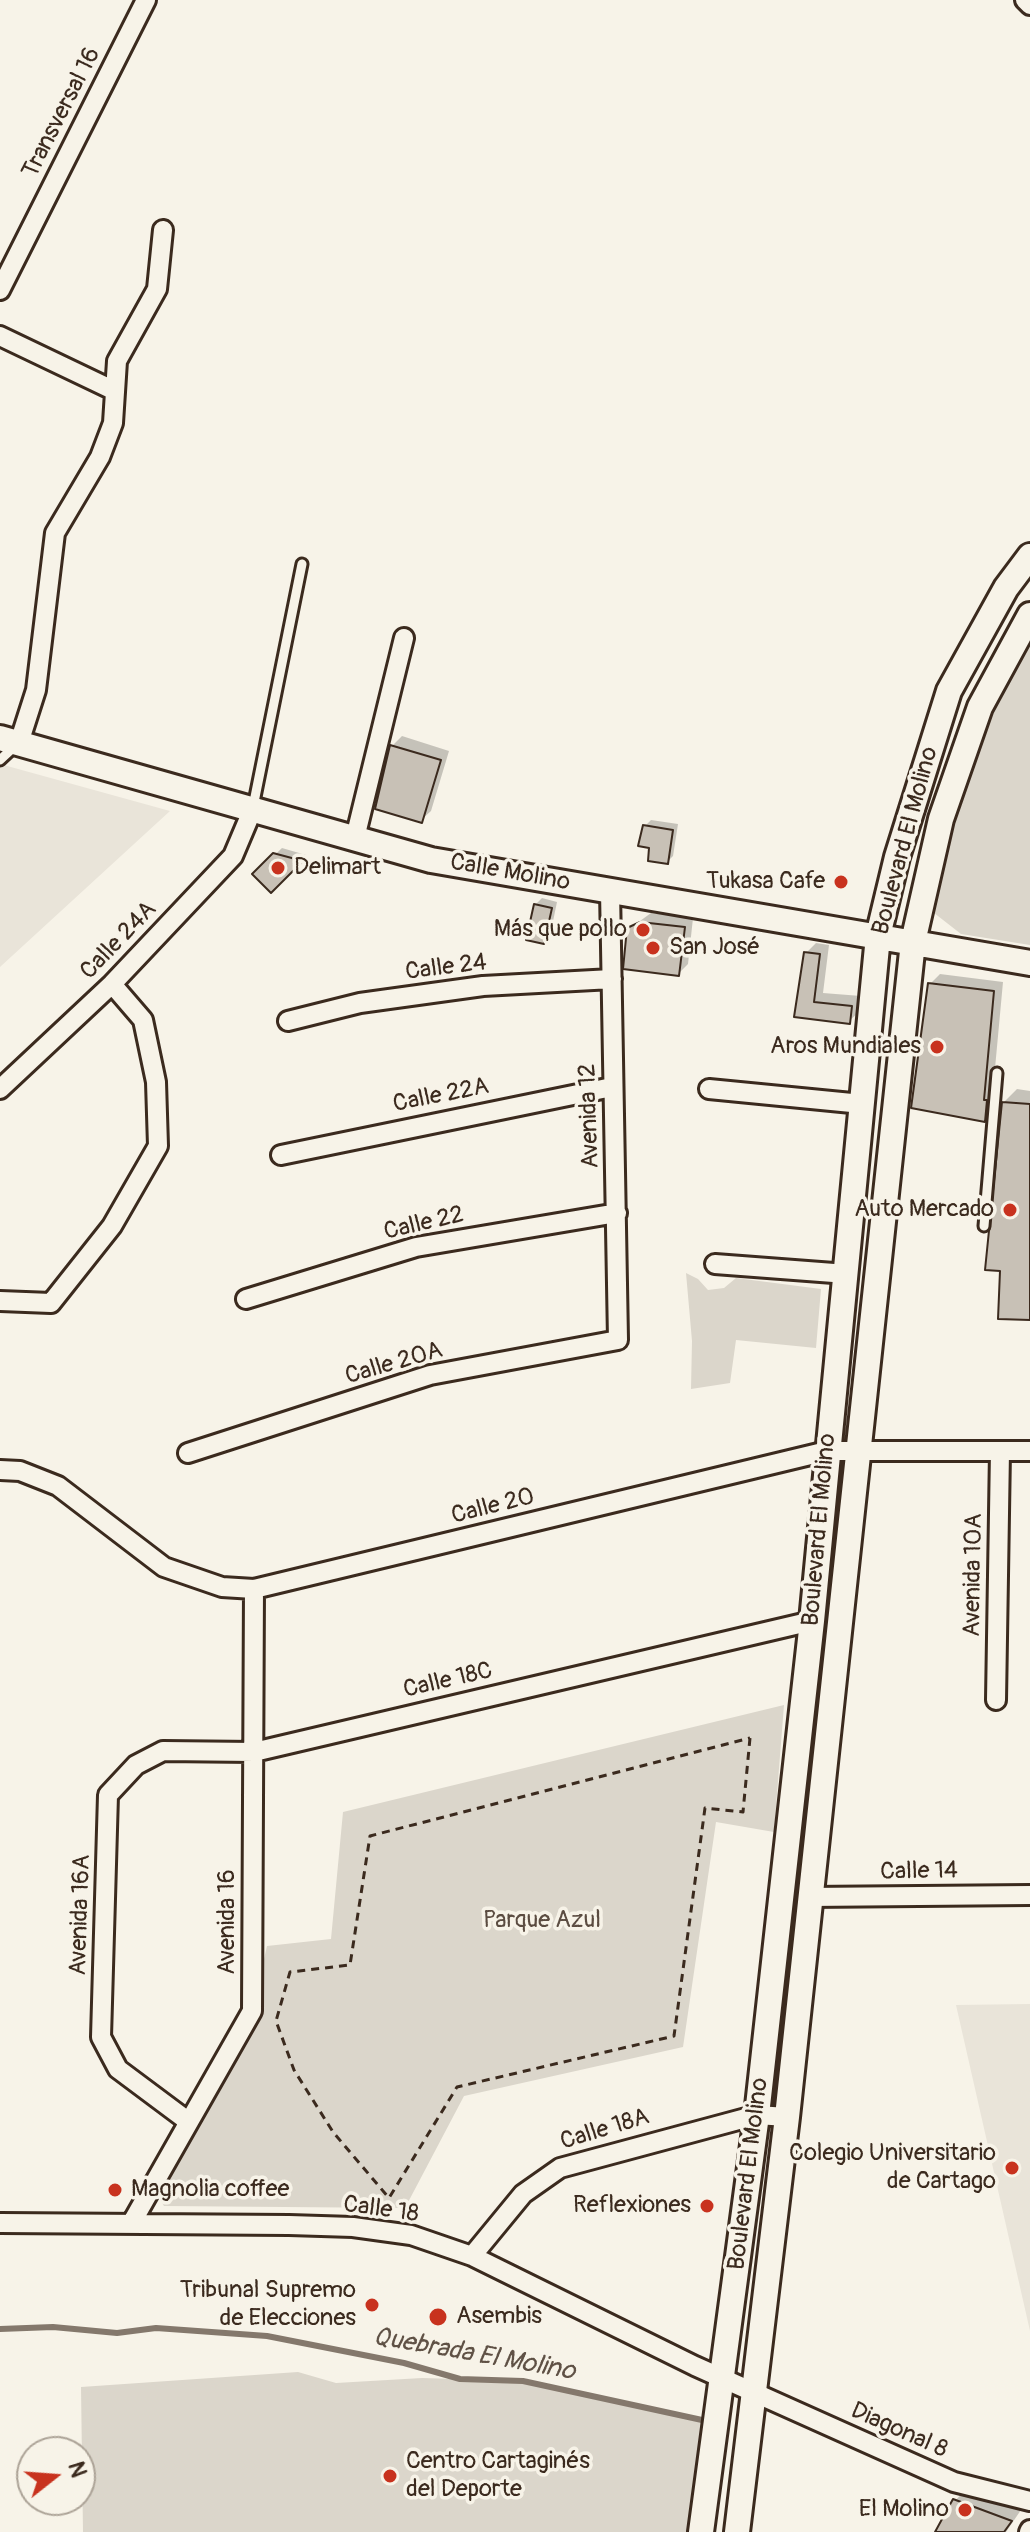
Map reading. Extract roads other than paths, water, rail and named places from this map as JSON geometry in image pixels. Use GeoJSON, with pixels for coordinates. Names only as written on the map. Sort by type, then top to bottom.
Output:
{"type":"FeatureCollection","features":[{"type":"Feature","properties":{"kind":"street","name":"Transversal 16"},"geometry":{"type":"LineString","coordinates":[[0,290],[146,0]]}},
{"type":"Feature","properties":{"kind":"street"},"geometry":{"type":"LineString","coordinates":[[1025,0],[1030,5]]}},
{"type":"Feature","properties":{"kind":"street"},"geometry":{"type":"LineString","coordinates":[[10,740],[36,690],[55,533],[100,457],[113,423],[117,361],[157,289],[163,230]]}},
{"type":"Feature","properties":{"kind":"street"},"geometry":{"type":"LineString","coordinates":[[0,336],[115,391]]}},
{"type":"Feature","properties":{"kind":"street","name":"Boulevard El Molino"},"geometry":{"type":"LineString","coordinates":[[701,2532],[724,2379],[757,2115],[812,1621],[878,936],[897,857],[949,691],[1006,588],[1030,556]]}},
{"type":"Feature","properties":{"kind":"street","name":"Boulevard El Molino"},"geometry":{"type":"LineString","coordinates":[[737,2532],[787,2117],[808,1897],[913,942],[941,819],[980,707],[1030,615]]}},
{"type":"Feature","properties":{"kind":"street"},"geometry":{"type":"LineString","coordinates":[[355,838],[404,638]]}},
{"type":"Feature","properties":{"kind":"street","name":"Calle Molino"},"geometry":{"type":"LineString","coordinates":[[10,740],[431,860],[1030,963]]}},
{"type":"Feature","properties":{"kind":"street","name":"Calle 24A"},"geometry":{"type":"LineString","coordinates":[[0,1089],[112,984],[233,856],[252,811]]}},
{"type":"Feature","properties":{"kind":"street"},"geometry":{"type":"LineString","coordinates":[[897,857],[930,865]]}},
{"type":"Feature","properties":{"kind":"street","name":"Avenida 12"},"geometry":{"type":"LineString","coordinates":[[610,890],[618,1340]]}},
{"type":"Feature","properties":{"kind":"street","name":"Calle 24"},"geometry":{"type":"LineString","coordinates":[[288,1021],[360,1003],[483,986],[612,979]]}},
{"type":"Feature","properties":{"kind":"street"},"geometry":{"type":"LineString","coordinates":[[0,1301],[51,1303],[112,1226],[158,1146],[156,1082],[143,1020],[112,984]]}},
{"type":"Feature","properties":{"kind":"street","name":"Calle 22A"},"geometry":{"type":"LineString","coordinates":[[281,1155],[612,1087]]}},
{"type":"Feature","properties":{"kind":"street"},"geometry":{"type":"LineString","coordinates":[[709,1089],[862,1104]]}},
{"type":"Feature","properties":{"kind":"street","name":"Calle 22"},"geometry":{"type":"LineString","coordinates":[[246,1299],[416,1247],[617,1213]]}},
{"type":"Feature","properties":{"kind":"street"},"geometry":{"type":"LineString","coordinates":[[715,1264],[847,1274]]}},
{"type":"Feature","properties":{"kind":"street","name":"Calle 20A"},"geometry":{"type":"LineString","coordinates":[[188,1453],[430,1375],[618,1340]]}},
{"type":"Feature","properties":{"kind":"street","name":"Calle 20"},"geometry":{"type":"LineString","coordinates":[[0,1470],[20,1471],[58,1486],[164,1567],[222,1587],[254,1589],[827,1451],[1030,1451]]}},
{"type":"Feature","properties":{"kind":"street","name":"Avenida 10A"},"geometry":{"type":"LineString","coordinates":[[996,1700],[1000,1451]]}},
{"type":"Feature","properties":{"kind":"street","name":"Avenida 16"},"geometry":{"type":"LineString","coordinates":[[131,2224],[252,2011],[254,1589]]}},
{"type":"Feature","properties":{"kind":"street","name":"Calle 18C"},"geometry":{"type":"LineString","coordinates":[[108,1795],[136,1765],[163,1751],[254,1752],[812,1621]]}},
{"type":"Feature","properties":{"kind":"street","name":"Avenida 16A"},"geometry":{"type":"LineString","coordinates":[[108,1795],[101,2037],[118,2069],[189,2122]]}},
{"type":"Feature","properties":{"kind":"street","name":"Calle 14"},"geometry":{"type":"LineString","coordinates":[[808,1897],[1030,1895]]}},
{"type":"Feature","properties":{"kind":"street","name":"Calle 18A"},"geometry":{"type":"LineString","coordinates":[[472,2256],[523,2194],[560,2168],[757,2115],[787,2117]]}},
{"type":"Feature","properties":{"kind":"street","name":"Calle 18"},"geometry":{"type":"LineString","coordinates":[[0,2223],[353,2227],[411,2235],[472,2256],[724,2379]]}},
{"type":"Feature","properties":{"kind":"street","name":"Diagonal 8"},"geometry":{"type":"LineString","coordinates":[[724,2379],[954,2482],[1030,2501]]}},
{"type":"Feature","properties":{"kind":"lane"},"geometry":{"type":"LineString","coordinates":[[252,811],[302,564]]}},
{"type":"Feature","properties":{"kind":"lane"},"geometry":{"type":"LineString","coordinates":[[0,760],[10,740]]}},
{"type":"Feature","properties":{"kind":"lane"},"geometry":{"type":"LineString","coordinates":[[984,1226],[997,1073]]}},
{"type":"Feature","properties":{"kind":"waterway","name":"Quebrada El Molino"},"geometry":{"type":"LineString","coordinates":[[0,2329],[53,2327],[117,2333],[156,2328],[267,2336],[404,2363],[460,2379],[523,2381],[702,2420]]}},
{"type":"Feature","properties":{"kind":"place","name":"Delimart"},"geometry":{"type":"Point","coordinates":[278,868]}},
{"type":"Feature","properties":{"kind":"place","name":"Tukasa Cafe"},"geometry":{"type":"Point","coordinates":[841,882]}},
{"type":"Feature","properties":{"kind":"place","name":"Más que pollo"},"geometry":{"type":"Point","coordinates":[643,930]}},
{"type":"Feature","properties":{"kind":"place","name":"San José"},"geometry":{"type":"Point","coordinates":[653,948]}},
{"type":"Feature","properties":{"kind":"place","name":"Aros Mundiales"},"geometry":{"type":"Point","coordinates":[937,1047]}},
{"type":"Feature","properties":{"kind":"place","name":"Auto Mercado"},"geometry":{"type":"Point","coordinates":[1010,1210]}},
{"type":"Feature","properties":{"kind":"place","name":"Colegio Universitario de Cartago"},"geometry":{"type":"Point","coordinates":[1012,2168]}},
{"type":"Feature","properties":{"kind":"place","name":"Magnolia coffee"},"geometry":{"type":"Point","coordinates":[115,2190]}},
{"type":"Feature","properties":{"kind":"place","name":"Reflexiones"},"geometry":{"type":"Point","coordinates":[707,2206]}},
{"type":"Feature","properties":{"kind":"place","name":"Tribunal Supremo de Elecciones"},"geometry":{"type":"Point","coordinates":[372,2305]}},
{"type":"Feature","properties":{"kind":"place","name":"Asembis"},"geometry":{"type":"Point","coordinates":[438,2317]}},
{"type":"Feature","properties":{"kind":"place","name":"Centro Cartaginés del Deporte"},"geometry":{"type":"Point","coordinates":[390,2476]}},
{"type":"Feature","properties":{"kind":"place","name":"El Molino"},"geometry":{"type":"Point","coordinates":[965,2510]}},
{"type":"Feature","properties":{"kind":"park label","name":"Parque Azul"},"geometry":{"type":"Point","coordinates":[542,1921]}}]}
